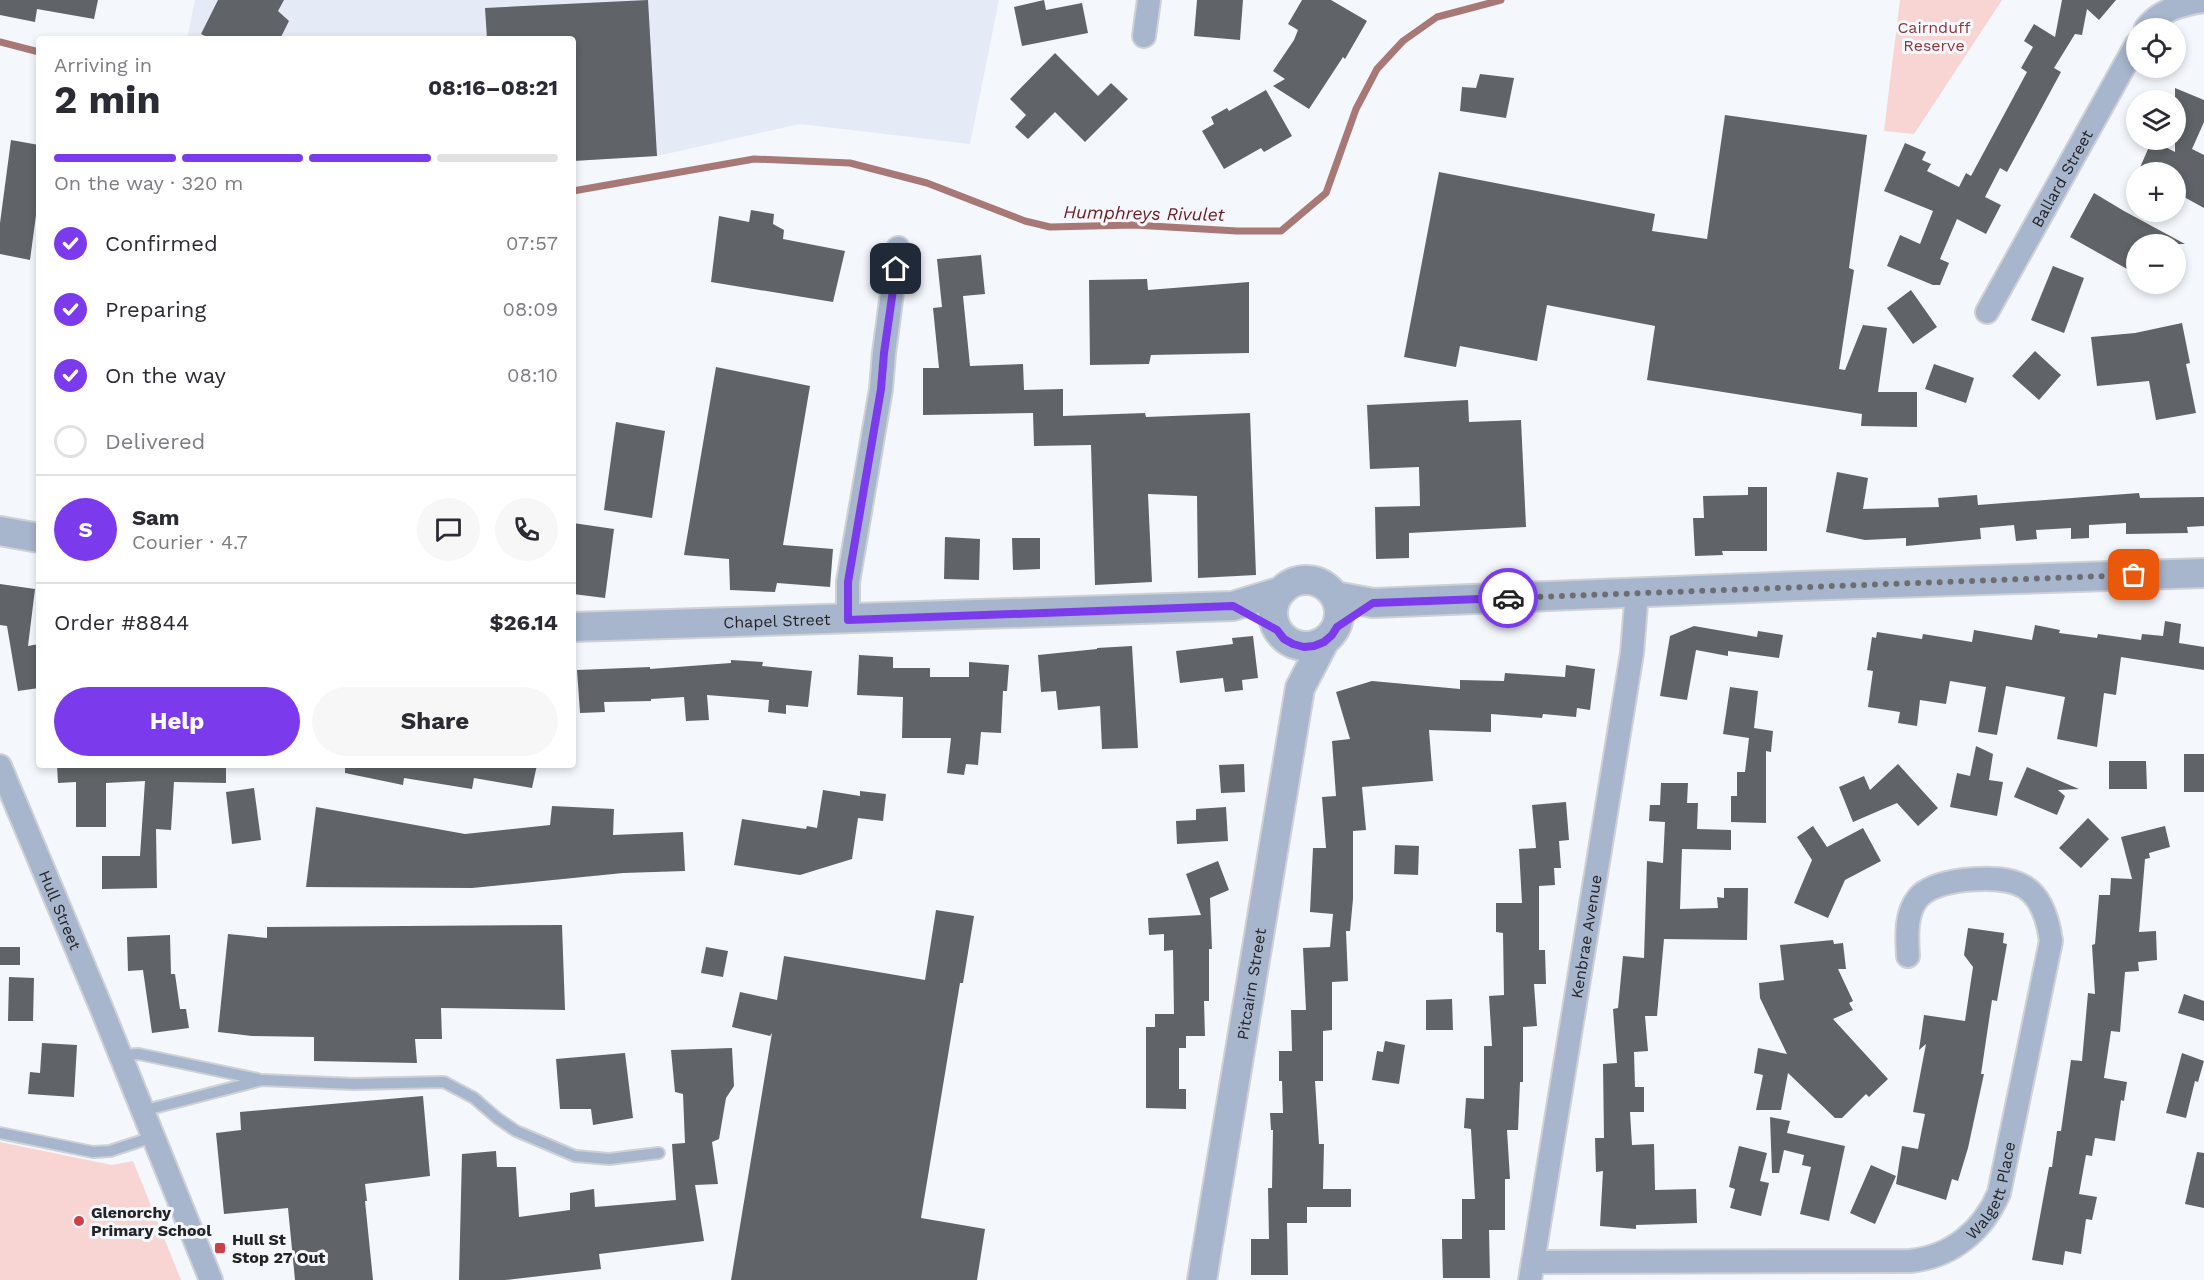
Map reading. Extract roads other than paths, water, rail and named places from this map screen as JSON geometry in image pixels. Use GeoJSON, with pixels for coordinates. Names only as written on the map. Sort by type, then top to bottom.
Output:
{"type":"FeatureCollection","features":[{"type":"Feature","properties":{"kind":"street"},"geometry":{"type":"LineString","coordinates":[[1144,36],[1149,0]]}},
{"type":"Feature","properties":{"kind":"street"},"geometry":{"type":"LineString","coordinates":[[2157,18],[2175,7],[2204,1]]}},
{"type":"Feature","properties":{"kind":"street","name":"Ballard Street"},"geometry":{"type":"LineString","coordinates":[[1987,312],[2126,63]]}},
{"type":"Feature","properties":{"kind":"street"},"geometry":{"type":"LineString","coordinates":[[848,620],[848,582],[881,389],[898,248]]}},
{"type":"Feature","properties":{"kind":"street"},"geometry":{"type":"LineString","coordinates":[[0,531],[36,537]]}},
{"type":"Feature","properties":{"kind":"street"},"geometry":{"type":"LineString","coordinates":[[1335,596],[1373,603],[2204,573]]}},
{"type":"Feature","properties":{"kind":"street"},"geometry":{"type":"LineString","coordinates":[[1281,634],[1274,620],[1273,610],[1276,599],[1290,584],[1310,580],[1329,588],[1335,596],[1340,617],[1331,634]]}},
{"type":"Feature","properties":{"kind":"street","name":"Chapel Street"},"geometry":{"type":"LineString","coordinates":[[576,627],[1233,606],[1282,591]]}},
{"type":"Feature","properties":{"kind":"street","name":"Kenbrae Avenue"},"geometry":{"type":"LineString","coordinates":[[1531,1271],[1630,665],[1636,592]]}},
{"type":"Feature","properties":{"kind":"street"},"geometry":{"type":"LineString","coordinates":[[1233,606],[1281,634],[1293,644],[1304,647],[1314,646],[1373,603]]}},
{"type":"Feature","properties":{"kind":"street","name":"Pitcairn Street"},"geometry":{"type":"LineString","coordinates":[[1281,634],[1300,688]]}},
{"type":"Feature","properties":{"kind":"street","name":"Pitcairn Street"},"geometry":{"type":"LineString","coordinates":[[1202,1280],[1300,688],[1331,634]]}},
{"type":"Feature","properties":{"kind":"street","name":"Hull Street"},"geometry":{"type":"LineString","coordinates":[[0,766],[211,1280]]}},
{"type":"Feature","properties":{"kind":"street","name":"Walgett Place"},"geometry":{"type":"LineString","coordinates":[[1531,1271],[1826,1271],[1928,1260],[1954,1247],[1978,1227],[1991,1211],[1999,1193],[2051,941],[2049,924],[2032,894],[2021,885],[2007,879],[1956,881],[1940,885],[1918,898],[1907,931],[1908,956]]}},
{"type":"Feature","properties":{"kind":"lane"},"geometry":{"type":"LineString","coordinates":[[120,1055],[139,1054],[262,1080],[354,1084],[444,1082],[474,1098],[516,1131],[575,1156],[609,1159],[659,1153]]}},
{"type":"Feature","properties":{"kind":"lane"},"geometry":{"type":"LineString","coordinates":[[142,1111],[262,1080]]}},
{"type":"Feature","properties":{"kind":"lane"},"geometry":{"type":"LineString","coordinates":[[0,1133],[93,1152],[110,1151],[153,1137]]}},
{"type":"Feature","properties":{"kind":"waterway","name":"Humphreys Rivulet"},"geometry":{"type":"LineString","coordinates":[[576,190],[754,159],[850,163],[927,183],[1025,221],[1050,227],[1134,225],[1281,231],[1326,193],[1356,109],[1377,69],[1403,41],[1437,17],[1501,0]]}},
{"type":"Feature","properties":{"kind":"waterway","name":"Humphreys Rivulet"},"geometry":{"type":"LineString","coordinates":[[0,42],[36,51]]}},
{"type":"Feature","properties":{"kind":"place","name":"Glenorchy Primary School"},"geometry":{"type":"Point","coordinates":[79,1221]}},
{"type":"Feature","properties":{"kind":"place","name":"Hull St Stop 27 Out"},"geometry":{"type":"Point","coordinates":[220,1248]}},
{"type":"Feature","properties":{"kind":"park label","name":"Cairnduff Reserve"},"geometry":{"type":"Point","coordinates":[1934,36]}}]}
